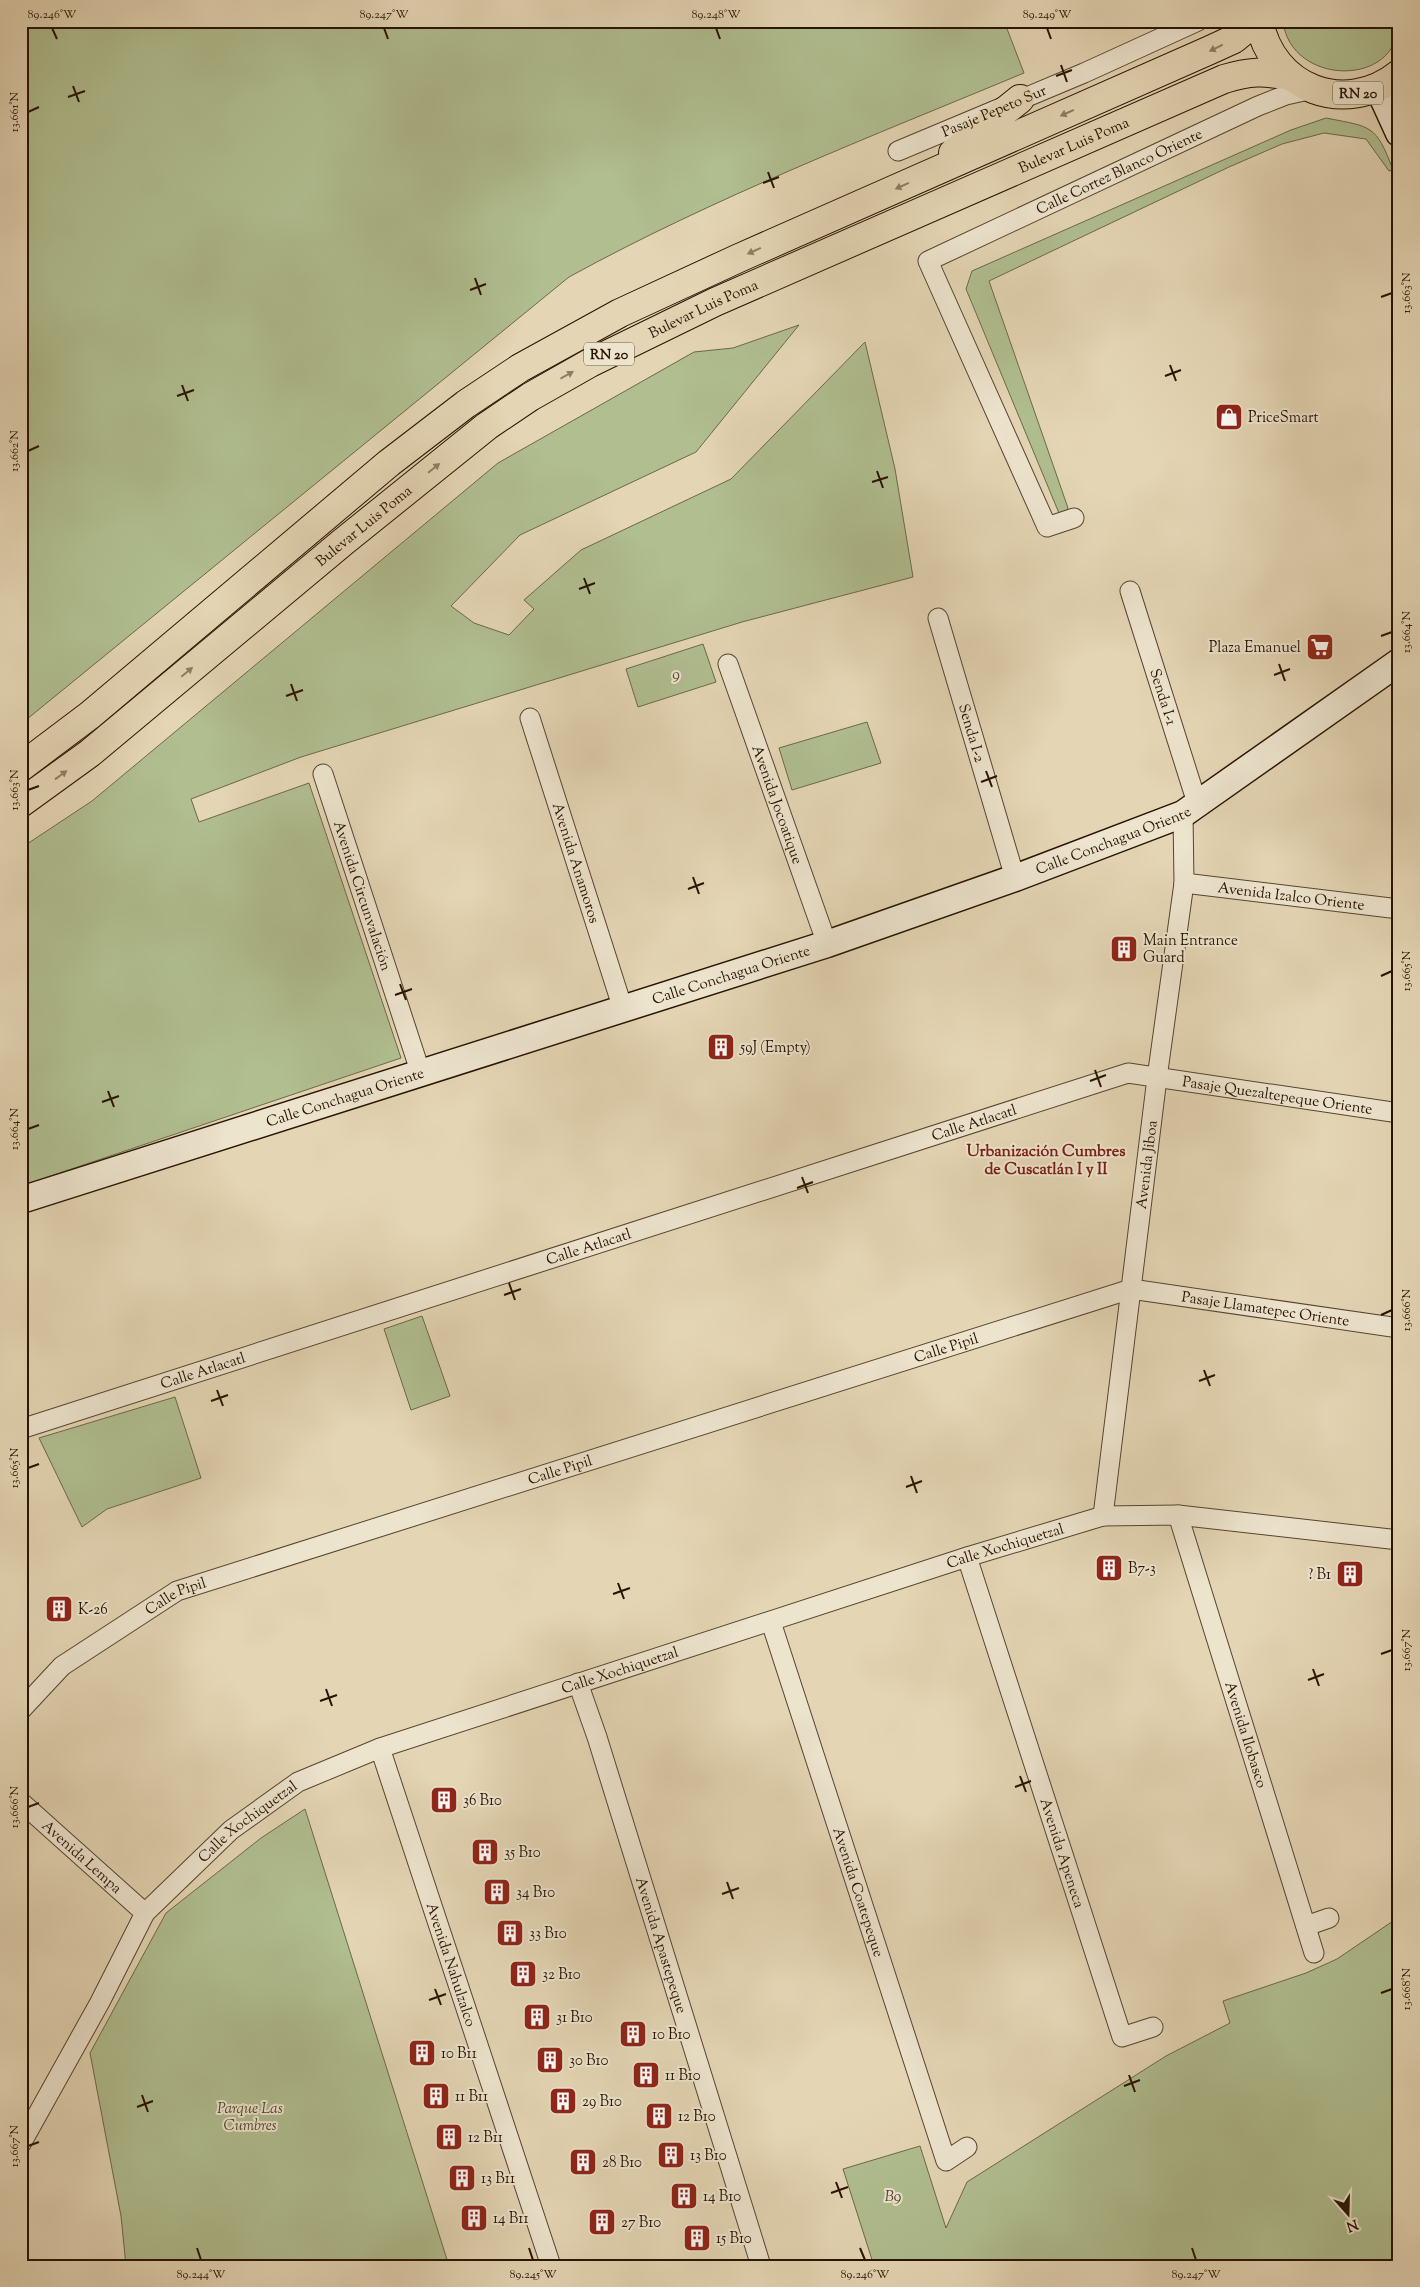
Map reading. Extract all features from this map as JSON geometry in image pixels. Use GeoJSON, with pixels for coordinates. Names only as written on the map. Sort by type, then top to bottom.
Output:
{"type":"FeatureCollection","features":[{"type":"Feature","properties":{"kind":"highway","name":"RN 20"},"geometry":{"type":"LineString","coordinates":[[1258,21],[1272,56],[1301,83],[1339,95],[1352,94],[1388,80]]}},
{"type":"Feature","properties":{"kind":"highway","name":"Bulevar Luis Poma"},"geometry":{"type":"LineString","coordinates":[[21,767],[90,715],[390,463],[466,404],[520,368],[620,313],[1210,50],[1234,39],[1258,21]]}},
{"type":"Feature","properties":{"kind":"highway","name":"Bulevar Luis Poma"},"geometry":{"type":"LineString","coordinates":[[21,803],[90,753],[343,542],[474,436],[507,412],[561,378],[715,302],[1224,79],[1246,72],[1261,71],[1301,83]]}},
{"type":"Feature","properties":{"kind":"highway"},"geometry":{"type":"LineString","coordinates":[[926,175],[1020,99]]}},
{"type":"Feature","properties":{"kind":"main road"},"geometry":{"type":"LineString","coordinates":[[1388,80],[1399,133]]}},
{"type":"Feature","properties":{"kind":"main road","name":"Calle Conchagua Oriente"},"geometry":{"type":"LineString","coordinates":[[21,1200],[827,944],[1015,878],[1190,809],[1399,662]]}},
{"type":"Feature","properties":{"kind":"street","name":"Pasaje Pepeto Sur"},"geometry":{"type":"LineString","coordinates":[[898,151],[1084,73],[1198,21]]}},
{"type":"Feature","properties":{"kind":"street","name":"Calle Cortez Blanco Oriente"},"geometry":{"type":"LineString","coordinates":[[1074,518],[1047,527],[928,261],[1258,106],[1286,96],[1301,83]]}},
{"type":"Feature","properties":{"kind":"street","name":"Senda I-1"},"geometry":{"type":"LineString","coordinates":[[1130,591],[1190,809]]}},
{"type":"Feature","properties":{"kind":"street","name":"Senda I-2"},"geometry":{"type":"LineString","coordinates":[[938,618],[1015,878]]}},
{"type":"Feature","properties":{"kind":"street","name":"Avenida Jocoatique"},"geometry":{"type":"LineString","coordinates":[[728,664],[827,944]]}},
{"type":"Feature","properties":{"kind":"street","name":"Avenida Anamoros"},"geometry":{"type":"LineString","coordinates":[[530,718],[623,1008]]}},
{"type":"Feature","properties":{"kind":"street","name":"Avenida Circunvalación"},"geometry":{"type":"LineString","coordinates":[[324,774],[421,1074]]}},
{"type":"Feature","properties":{"kind":"street","name":"Avenida Jiboa"},"geometry":{"type":"LineString","coordinates":[[1104,1516],[1157,1078],[1184,883],[1190,809]]}},
{"type":"Feature","properties":{"kind":"street","name":"Avenida Izalco Oriente"},"geometry":{"type":"LineString","coordinates":[[1184,883],[1399,910]]}},
{"type":"Feature","properties":{"kind":"street","name":"Calle Atlacatl"},"geometry":{"type":"LineString","coordinates":[[21,1429],[1128,1073],[1157,1078]]}},
{"type":"Feature","properties":{"kind":"street","name":"Pasaje Quezaltepeque Oriente"},"geometry":{"type":"LineString","coordinates":[[1157,1078],[1399,1113]]}},
{"type":"Feature","properties":{"kind":"street","name":"Pasaje Llamatepec Oriente"},"geometry":{"type":"LineString","coordinates":[[1131,1289],[1399,1328]]}},
{"type":"Feature","properties":{"kind":"street","name":"Calle Pipil"},"geometry":{"type":"LineString","coordinates":[[21,1710],[62,1666],[178,1590],[1131,1289]]}},
{"type":"Feature","properties":{"kind":"street","name":"Calle Xochiquetzal"},"geometry":{"type":"LineString","coordinates":[[21,2144],[100,2002],[145,1913],[231,1830],[298,1782],[380,1748],[771,1622],[967,1556],[1104,1516],[1178,1516],[1399,1540]]}},
{"type":"Feature","properties":{"kind":"street","name":"Avenida Ilobasco"},"geometry":{"type":"LineString","coordinates":[[1178,1516],[1314,1953]]}},
{"type":"Feature","properties":{"kind":"street","name":"Avenida Apeneca"},"geometry":{"type":"LineString","coordinates":[[967,1556],[1122,2037],[1153,2027]]}},
{"type":"Feature","properties":{"kind":"street","name":"Avenida Coatepeque"},"geometry":{"type":"LineString","coordinates":[[771,1622],[946,2161],[966,2148]]}},
{"type":"Feature","properties":{"kind":"street","name":"Avenida Apastepeque"},"geometry":{"type":"LineString","coordinates":[[578,1683],[597,1737],[761,2266]]}},
{"type":"Feature","properties":{"kind":"street","name":"Avenida Nahulzalco"},"geometry":{"type":"LineString","coordinates":[[380,1748],[551,2266]]}},
{"type":"Feature","properties":{"kind":"street","name":"Avenida Lempa"},"geometry":{"type":"LineString","coordinates":[[21,1802],[145,1913]]}},
{"type":"Feature","properties":{"kind":"street"},"geometry":{"type":"LineString","coordinates":[[1306,1926],[1329,1918]]}},
{"type":"Feature","properties":{"kind":"green space"},"geometry":{"type":"Polygon","coordinates":[[[21,21],[1004,21],[1024,73],[737,194],[680,220],[569,277],[21,724],[21,21]]]}},
{"type":"Feature","properties":{"kind":"green space"},"geometry":{"type":"Polygon","coordinates":[[[1283,21],[1399,21],[1394,43],[1382,59],[1364,68],[1344,71],[1323,67],[1304,58],[1290,42],[1283,21]]]}},
{"type":"Feature","properties":{"kind":"green space"},"geometry":{"type":"Polygon","coordinates":[[[1326,118],[1353,123],[1370,130],[1382,144],[1393,170],[1389,171],[1366,139],[1324,133],[1282,144],[1229,167],[989,281],[1068,508],[1061,518],[966,289],[972,271],[1291,130],[1326,118]]]}},
{"type":"Feature","properties":{"kind":"green space"},"geometry":{"type":"Polygon","coordinates":[[[799,325],[696,452],[520,535],[451,606],[474,623],[509,635],[534,609],[524,600],[581,550],[731,479],[865,342],[895,469],[913,577],[742,622],[301,757],[191,799],[199,822],[309,783],[401,1058],[21,1186],[21,848],[92,801],[498,463],[694,352],[733,348],[799,325]]]}},
{"type":"Feature","properties":{"kind":"green space","name":"9"},"geometry":{"type":"Polygon","coordinates":[[[703,644],[716,682],[638,707],[626,669],[703,644]]]}},
{"type":"Feature","properties":{"kind":"green space"},"geometry":{"type":"Polygon","coordinates":[[[867,722],[881,763],[792,790],[779,748],[867,722]]]}},
{"type":"Feature","properties":{"kind":"green space"},"geometry":{"type":"Polygon","coordinates":[[[422,1316],[450,1396],[411,1410],[384,1329],[422,1316]]]}},
{"type":"Feature","properties":{"kind":"green space"},"geometry":{"type":"Polygon","coordinates":[[[175,1397],[201,1478],[107,1509],[82,1527],[39,1438],[175,1397]]]}},
{"type":"Feature","properties":{"kind":"green space","name":"Parque Las Cumbres"},"geometry":{"type":"Polygon","coordinates":[[[305,1809],[449,2266],[126,2266],[121,2216],[90,2053],[166,1913],[261,1838],[305,1809]]]}},
{"type":"Feature","properties":{"kind":"green space","name":"B9"},"geometry":{"type":"Polygon","coordinates":[[[1399,1917],[1399,2266],[874,2266],[843,2169],[920,2146],[946,2228],[967,2182],[1166,2056],[1230,2023],[1223,2001],[1306,1973],[1337,1959],[1399,1917]]]}},
{"type":"Feature","properties":{"kind":"place","name":"PriceSmart"},"geometry":{"type":"Point","coordinates":[1229,417]}},
{"type":"Feature","properties":{"kind":"place","name":"Plaza Emanuel"},"geometry":{"type":"Point","coordinates":[1320,647]}},
{"type":"Feature","properties":{"kind":"place","name":"Main Entrance Guard"},"geometry":{"type":"Point","coordinates":[1124,949]}},
{"type":"Feature","properties":{"kind":"place","name":"59J (Empty)"},"geometry":{"type":"Point","coordinates":[721,1047]}},
{"type":"Feature","properties":{"kind":"place","name":"B7-3"},"geometry":{"type":"Point","coordinates":[1109,1568]}},
{"type":"Feature","properties":{"kind":"place","name":"? B1"},"geometry":{"type":"Point","coordinates":[1350,1574]}},
{"type":"Feature","properties":{"kind":"place","name":"K-26"},"geometry":{"type":"Point","coordinates":[59,1609]}},
{"type":"Feature","properties":{"kind":"place","name":"36 B10"},"geometry":{"type":"Point","coordinates":[444,1800]}},
{"type":"Feature","properties":{"kind":"place","name":"35 B10"},"geometry":{"type":"Point","coordinates":[485,1852]}},
{"type":"Feature","properties":{"kind":"place","name":"34 B10"},"geometry":{"type":"Point","coordinates":[497,1892]}},
{"type":"Feature","properties":{"kind":"place","name":"33 B10"},"geometry":{"type":"Point","coordinates":[510,1933]}},
{"type":"Feature","properties":{"kind":"place","name":"32 B10"},"geometry":{"type":"Point","coordinates":[523,1974]}},
{"type":"Feature","properties":{"kind":"place","name":"31 B10"},"geometry":{"type":"Point","coordinates":[537,2017]}},
{"type":"Feature","properties":{"kind":"place","name":"10 B10"},"geometry":{"type":"Point","coordinates":[633,2034]}},
{"type":"Feature","properties":{"kind":"place","name":"10 B11"},"geometry":{"type":"Point","coordinates":[422,2053]}},
{"type":"Feature","properties":{"kind":"place","name":"30 B10"},"geometry":{"type":"Point","coordinates":[550,2060]}},
{"type":"Feature","properties":{"kind":"place","name":"11 B10"},"geometry":{"type":"Point","coordinates":[646,2075]}},
{"type":"Feature","properties":{"kind":"place","name":"11 B11"},"geometry":{"type":"Point","coordinates":[436,2096]}},
{"type":"Feature","properties":{"kind":"place","name":"29 B10"},"geometry":{"type":"Point","coordinates":[563,2101]}},
{"type":"Feature","properties":{"kind":"place","name":"12 B10"},"geometry":{"type":"Point","coordinates":[659,2116]}},
{"type":"Feature","properties":{"kind":"place","name":"12 B11"},"geometry":{"type":"Point","coordinates":[449,2137]}},
{"type":"Feature","properties":{"kind":"place","name":"13 B10"},"geometry":{"type":"Point","coordinates":[671,2155]}},
{"type":"Feature","properties":{"kind":"place","name":"28 B10"},"geometry":{"type":"Point","coordinates":[583,2162]}},
{"type":"Feature","properties":{"kind":"place","name":"13 B11"},"geometry":{"type":"Point","coordinates":[462,2178]}},
{"type":"Feature","properties":{"kind":"place","name":"14 B10"},"geometry":{"type":"Point","coordinates":[684,2196]}},
{"type":"Feature","properties":{"kind":"place","name":"14 B11"},"geometry":{"type":"Point","coordinates":[474,2218]}},
{"type":"Feature","properties":{"kind":"place","name":"27 B10"},"geometry":{"type":"Point","coordinates":[602,2222]}},
{"type":"Feature","properties":{"kind":"place","name":"15 B10"},"geometry":{"type":"Point","coordinates":[697,2238]}},
{"type":"Feature","properties":{"kind":"district","name":"Urbanización Cumbres de Cuscatlán I y II"},"geometry":{"type":"Point","coordinates":[1046,1159]}}]}
